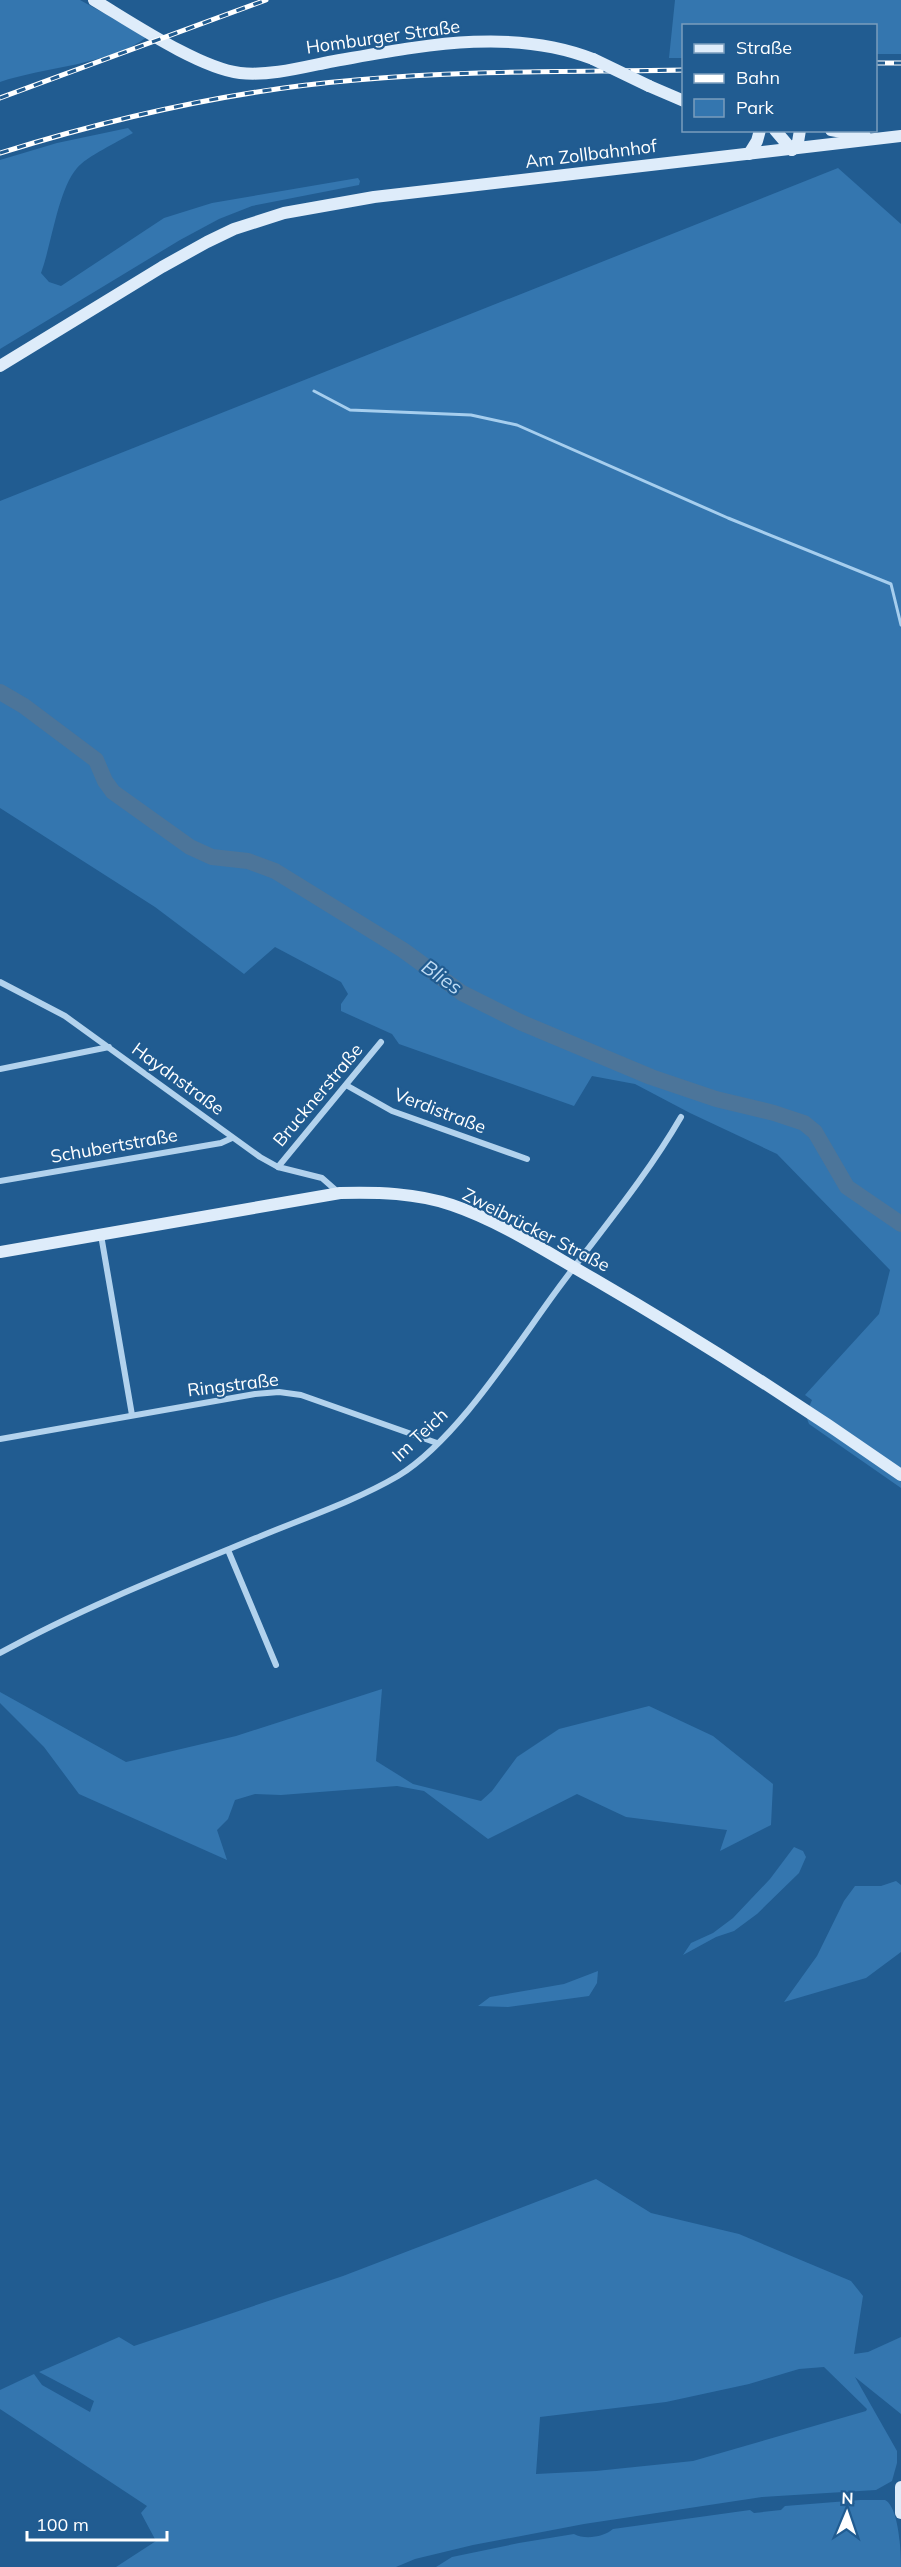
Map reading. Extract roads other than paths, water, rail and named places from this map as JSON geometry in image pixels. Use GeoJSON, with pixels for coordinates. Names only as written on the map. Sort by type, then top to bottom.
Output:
{"type":"FeatureCollection","features":[{"type":"Feature","properties":{"kind":"main road","name":"Homburger Straße"},"geometry":{"type":"LineString","coordinates":[[94,0],[199,59],[218,68],[238,73],[272,72],[393,51],[492,41],[543,44],[593,59],[682,100]]}},
{"type":"Feature","properties":{"kind":"main road"},"geometry":{"type":"LineString","coordinates":[[749,154],[759,132]]}},
{"type":"Feature","properties":{"kind":"main road"},"geometry":{"type":"LineString","coordinates":[[777,132],[792,150],[798,142],[800,132]]}},
{"type":"Feature","properties":{"kind":"main road"},"geometry":{"type":"LineString","coordinates":[[842,132],[881,139]]}},
{"type":"Feature","properties":{"kind":"main road","name":"Am Zollbahnhof"},"geometry":{"type":"LineString","coordinates":[[0,366],[162,267],[234,229],[284,213],[321,204],[901,136]]}},
{"type":"Feature","properties":{"kind":"main road","name":"Zweibrücker Straße"},"geometry":{"type":"LineString","coordinates":[[0,1252],[339,1193],[391,1193],[452,1205],[509,1232],[709,1347],[901,1475]]}},
{"type":"Feature","properties":{"kind":"main road"},"geometry":{"type":"LineString","coordinates":[[901,2487],[901,2512]]}},
{"type":"Feature","properties":{"kind":"street","name":"Haydnstraße"},"geometry":{"type":"LineString","coordinates":[[0,982],[45,1004],[109,1047],[232,1138],[278,1167],[322,1178],[339,1193]]}},
{"type":"Feature","properties":{"kind":"street","name":"Brucknerstraße"},"geometry":{"type":"LineString","coordinates":[[278,1167],[381,1042]]}},
{"type":"Feature","properties":{"kind":"street"},"geometry":{"type":"LineString","coordinates":[[0,1069],[109,1047]]}},
{"type":"Feature","properties":{"kind":"street","name":"Verdistraße"},"geometry":{"type":"LineString","coordinates":[[346,1084],[392,1111],[527,1158]]}},
{"type":"Feature","properties":{"kind":"street","name":"Im Teich"},"geometry":{"type":"LineString","coordinates":[[0,1653],[131,1590],[377,1487],[400,1474],[437,1443],[478,1396],[573,1268],[636,1189],[681,1117]]}},
{"type":"Feature","properties":{"kind":"street","name":"Schubertstraße"},"geometry":{"type":"LineString","coordinates":[[0,1181],[220,1143],[232,1138]]}},
{"type":"Feature","properties":{"kind":"street"},"geometry":{"type":"LineString","coordinates":[[101,1235],[132,1415]]}},
{"type":"Feature","properties":{"kind":"street","name":"Ringstraße"},"geometry":{"type":"LineString","coordinates":[[0,1439],[255,1394],[279,1392],[301,1395],[324,1402],[437,1443]]}},
{"type":"Feature","properties":{"kind":"street"},"geometry":{"type":"LineString","coordinates":[[228,1550],[276,1665]]}},
{"type":"Feature","properties":{"kind":"waterway"},"geometry":{"type":"LineString","coordinates":[[314,391],[350,410],[471,415],[517,425],[728,518],[891,584],[901,625]]}},
{"type":"Feature","properties":{"kind":"waterway","name":"Blies"},"geometry":{"type":"LineString","coordinates":[[0,692],[24,706],[96,760],[105,781],[113,792],[190,847],[212,857],[248,861],[275,871],[403,950],[462,993],[520,1022],[651,1077],[716,1099],[804,1123],[815,1132],[847,1187],[901,1224]]}},
{"type":"Feature","properties":{"kind":"railway"},"geometry":{"type":"LineString","coordinates":[[0,98],[266,0]]}},
{"type":"Feature","properties":{"kind":"railway"},"geometry":{"type":"LineString","coordinates":[[877,63],[901,63]]}},
{"type":"Feature","properties":{"kind":"railway"},"geometry":{"type":"LineString","coordinates":[[0,153],[88,128],[176,107],[311,85],[438,74],[682,70]]}}]}
